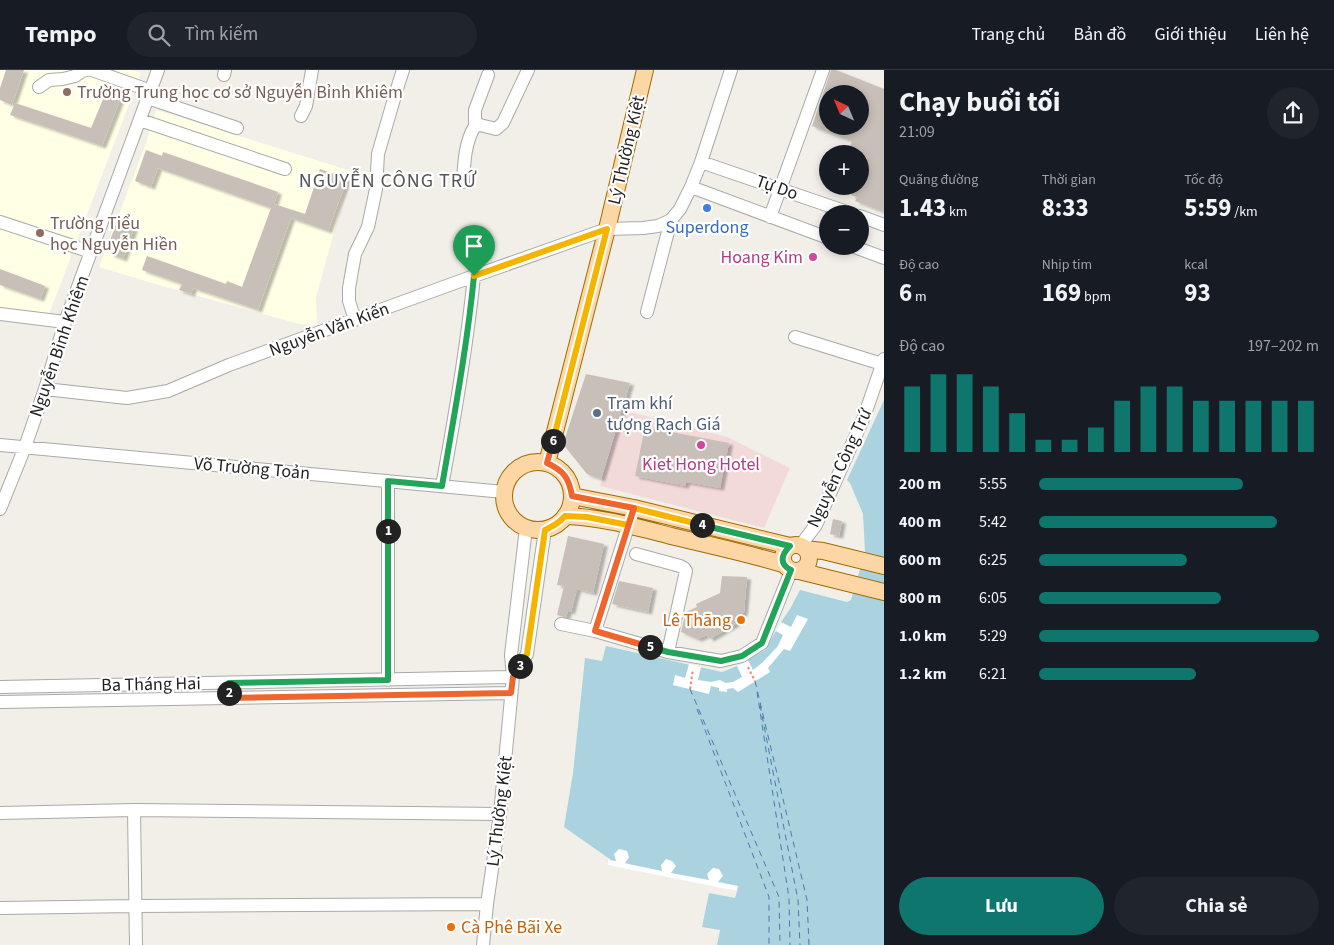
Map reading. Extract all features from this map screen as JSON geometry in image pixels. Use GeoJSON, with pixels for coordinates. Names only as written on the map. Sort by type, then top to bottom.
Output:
{"type":"FeatureCollection","features":[{"type":"Feature","properties":{"kind":"main road","name":"Lý Thường Kiệt"},"geometry":{"type":"LineString","coordinates":[[547,463],[607,229],[645,70]]}},
{"type":"Feature","properties":{"kind":"main road"},"geometry":{"type":"LineString","coordinates":[[536,462],[547,463],[557,468],[570,485],[572,496],[570,506],[565,516],[553,527],[545,530],[526,528],[516,523],[509,514],[504,503],[504,492],[508,481],[515,471],[524,465],[536,462]]}},
{"type":"Feature","properties":{"kind":"main road"},"geometry":{"type":"LineString","coordinates":[[572,496],[634,508],[884,566]]}},
{"type":"Feature","properties":{"kind":"main road"},"geometry":{"type":"LineString","coordinates":[[565,516],[587,517],[628,525],[751,555],[791,569],[884,592]]}},
{"type":"Feature","properties":{"kind":"main road"},"geometry":{"type":"LineString","coordinates":[[791,569],[783,555],[785,551],[798,547]]}},
{"type":"Feature","properties":{"kind":"main road"},"geometry":{"type":"LineString","coordinates":[[791,569],[805,568],[809,560],[808,556],[798,547]]}},
{"type":"Feature","properties":{"kind":"street"},"geometry":{"type":"LineString","coordinates":[[39,86],[49,80],[75,76],[87,70]]}},
{"type":"Feature","properties":{"kind":"street"},"geometry":{"type":"LineString","coordinates":[[92,70],[149,95],[237,128]]}},
{"type":"Feature","properties":{"kind":"street","name":"Nguyễn Bỉnh Khiêm"},"geometry":{"type":"LineString","coordinates":[[0,509],[25,447],[65,322],[158,70]]}},
{"type":"Feature","properties":{"kind":"street"},"geometry":{"type":"LineString","coordinates":[[301,116],[306,106],[312,70]]}},
{"type":"Feature","properties":{"kind":"street"},"geometry":{"type":"LineString","coordinates":[[356,320],[349,301],[351,274],[355,254],[368,227],[376,189],[378,154],[403,70]]}},
{"type":"Feature","properties":{"kind":"street"},"geometry":{"type":"LineString","coordinates":[[475,126],[496,128],[502,123],[528,70]]}},
{"type":"Feature","properties":{"kind":"street"},"geometry":{"type":"LineString","coordinates":[[647,312],[671,220],[680,209],[701,162],[731,70]]}},
{"type":"Feature","properties":{"kind":"street"},"geometry":{"type":"LineString","coordinates":[[770,217],[823,70]]}},
{"type":"Feature","properties":{"kind":"street"},"geometry":{"type":"LineString","coordinates":[[463,182],[467,146],[475,126],[475,110],[488,74]]}},
{"type":"Feature","properties":{"kind":"street"},"geometry":{"type":"LineString","coordinates":[[140,120],[285,169]]}},
{"type":"Feature","properties":{"kind":"street","name":"Tự Do"},"geometry":{"type":"LineString","coordinates":[[701,162],[828,205]]}},
{"type":"Feature","properties":{"kind":"street","name":"Tự Do"},"geometry":{"type":"LineString","coordinates":[[691,187],[819,235]]}},
{"type":"Feature","properties":{"kind":"street"},"geometry":{"type":"LineString","coordinates":[[869,219],[884,225]]}},
{"type":"Feature","properties":{"kind":"street","name":"Nguyễn Văn Kiến"},"geometry":{"type":"LineString","coordinates":[[45,389],[127,398],[168,391],[229,366],[607,229],[658,226],[671,220]]}},
{"type":"Feature","properties":{"kind":"street"},"geometry":{"type":"LineString","coordinates":[[0,222],[91,252]]}},
{"type":"Feature","properties":{"kind":"street"},"geometry":{"type":"LineString","coordinates":[[869,252],[884,258]]}},
{"type":"Feature","properties":{"kind":"street"},"geometry":{"type":"LineString","coordinates":[[442,486],[463,366],[474,276]]}},
{"type":"Feature","properties":{"kind":"street"},"geometry":{"type":"LineString","coordinates":[[0,314],[65,322]]}},
{"type":"Feature","properties":{"kind":"street"},"geometry":{"type":"LineString","coordinates":[[795,338],[883,362]]}},
{"type":"Feature","properties":{"kind":"street","name":"Nguyễn Công Trứ"},"geometry":{"type":"LineString","coordinates":[[798,547],[816,525],[860,426],[883,362]]}},
{"type":"Feature","properties":{"kind":"street","name":"Võ Trường Toản"},"geometry":{"type":"LineString","coordinates":[[0,446],[504,492]]}},
{"type":"Feature","properties":{"kind":"street"},"geometry":{"type":"LineString","coordinates":[[388,481],[388,680]]}},
{"type":"Feature","properties":{"kind":"street"},"geometry":{"type":"LineString","coordinates":[[595,631],[634,508]]}},
{"type":"Feature","properties":{"kind":"street"},"geometry":{"type":"LineString","coordinates":[[513,677],[511,655],[526,528]]}},
{"type":"Feature","properties":{"kind":"street"},"geometry":{"type":"LineString","coordinates":[[513,677],[527,654],[545,530]]}},
{"type":"Feature","properties":{"kind":"street"},"geometry":{"type":"LineString","coordinates":[[636,554],[680,566],[686,571],[668,652]]}},
{"type":"Feature","properties":{"kind":"street"},"geometry":{"type":"LineString","coordinates":[[561,624],[595,631],[668,652],[721,661],[742,656],[762,643],[791,569]]}},
{"type":"Feature","properties":{"kind":"street","name":"Ba Tháng Hai"},"geometry":{"type":"LineString","coordinates":[[0,687],[513,677]]}},
{"type":"Feature","properties":{"kind":"street","name":"Lý Thường Kiệt"},"geometry":{"type":"LineString","coordinates":[[483,945],[500,814],[513,677]]}},
{"type":"Feature","properties":{"kind":"street"},"geometry":{"type":"LineString","coordinates":[[228,698],[229,683]]}},
{"type":"Feature","properties":{"kind":"street","name":"Ba Tháng Hai"},"geometry":{"type":"LineString","coordinates":[[0,702],[511,693]]}},
{"type":"Feature","properties":{"kind":"street"},"geometry":{"type":"LineString","coordinates":[[0,813],[134,810],[500,814]]}},
{"type":"Feature","properties":{"kind":"street"},"geometry":{"type":"LineString","coordinates":[[134,810],[136,945]]}},
{"type":"Feature","properties":{"kind":"street"},"geometry":{"type":"LineString","coordinates":[[0,908],[487,904]]}},
{"type":"Feature","properties":{"kind":"path"},"geometry":{"type":"LineString","coordinates":[[690,689],[694,656]]}},
{"type":"Feature","properties":{"kind":"path"},"geometry":{"type":"LineString","coordinates":[[745,661],[755,681]]}},
{"type":"Feature","properties":{"kind":"shaded area","name":"Trường Tiểu học Nguyễn Hiền"},"geometry":{"type":"Polygon","coordinates":[[[0,70],[132,70],[141,73],[46,322],[0,315],[0,70]]]}},
{"type":"Feature","properties":{"kind":"shaded area"},"geometry":{"type":"Polygon","coordinates":[[[156,110],[351,171],[316,297],[317,325],[299,324],[99,267],[146,143],[156,110]]]}},
{"type":"Feature","properties":{"kind":"shaded area"},"geometry":{"type":"Polygon","coordinates":[[[622,410],[727,437],[790,468],[764,528],[600,486],[622,410]]]}},
{"type":"Feature","properties":{"kind":"water"},"geometry":{"type":"Polygon","coordinates":[[[884,400],[884,945],[717,945],[720,930],[702,927],[709,893],[735,898],[737,891],[614,862],[564,827],[573,773],[585,658],[602,661],[606,646],[722,672],[765,650],[800,590],[847,602],[851,600],[865,552],[863,514],[847,480],[884,400]]]}},
{"type":"Feature","properties":{"kind":"pier"},"geometry":{"type":"Polygon","coordinates":[[[797,615],[808,619],[790,651],[784,649],[768,668],[770,672],[738,692],[733,688],[727,689],[727,692],[719,691],[719,688],[711,686],[709,694],[673,685],[675,675],[685,678],[689,664],[701,667],[698,680],[711,682],[720,680],[726,683],[733,682],[742,677],[737,666],[748,660],[753,670],[762,663],[778,646],[783,635],[776,631],[781,622],[791,627],[797,615]]]}},
{"type":"Feature","properties":{"kind":"pier"},"geometry":{"type":"Polygon","coordinates":[[[619,849],[627,851],[629,857],[625,863],[633,865],[662,871],[661,865],[666,859],[672,861],[676,866],[671,873],[709,880],[707,874],[713,868],[719,869],[723,876],[718,882],[738,886],[737,891],[608,865],[608,860],[616,861],[614,854],[619,849]]]}},
{"type":"Feature","properties":{"kind":"building"},"geometry":{"type":"Polygon","coordinates":[[[6,70],[24,70],[12,105],[0,100],[0,88],[6,70]]]}},
{"type":"Feature","properties":{"kind":"building"},"geometry":{"type":"Polygon","coordinates":[[[831,70],[836,70],[884,89],[884,212],[855,201],[857,197],[851,195],[869,195],[869,145],[850,145],[852,141],[836,135],[869,135],[869,85],[826,85],[831,70]]]}},
{"type":"Feature","properties":{"kind":"building"},"geometry":{"type":"Polygon","coordinates":[[[109,85],[124,90],[102,146],[10,115],[15,103],[91,128],[109,85]]]}},
{"type":"Feature","properties":{"kind":"building"},"geometry":{"type":"Polygon","coordinates":[[[819,105],[819,129],[812,126],[819,105]]]}},
{"type":"Feature","properties":{"kind":"building"},"geometry":{"type":"Polygon","coordinates":[[[146,150],[162,156],[163,152],[278,192],[274,204],[305,214],[320,169],[347,179],[328,231],[291,218],[258,310],[193,288],[191,294],[179,290],[182,284],[142,270],[147,256],[226,284],[227,281],[242,287],[271,208],[158,168],[151,187],[135,181],[146,150]]]}},
{"type":"Feature","properties":{"kind":"building"},"geometry":{"type":"Polygon","coordinates":[[[117,222],[134,228],[123,259],[110,254],[112,249],[107,248],[117,222]]]}},
{"type":"Feature","properties":{"kind":"building"},"geometry":{"type":"Polygon","coordinates":[[[0,269],[45,286],[40,299],[0,285],[0,269]]]}},
{"type":"Feature","properties":{"kind":"building","name":"Trạm khí tượng Rạch Giá"},"geometry":{"type":"Polygon","coordinates":[[[586,374],[630,383],[601,479],[587,474],[563,444],[586,374]]]}},
{"type":"Feature","properties":{"kind":"building"},"geometry":{"type":"Polygon","coordinates":[[[645,427],[729,443],[720,488],[686,482],[685,486],[635,476],[645,427]]]}},
{"type":"Feature","properties":{"kind":"building"},"geometry":{"type":"Polygon","coordinates":[[[833,519],[842,521],[839,536],[830,534],[833,519]]]}},
{"type":"Feature","properties":{"kind":"building"},"geometry":{"type":"Polygon","coordinates":[[[568,536],[604,544],[593,593],[577,589],[571,612],[568,611],[566,617],[557,615],[564,586],[557,585],[568,536]]]}},
{"type":"Feature","properties":{"kind":"building"},"geometry":{"type":"Polygon","coordinates":[[[722,576],[747,577],[744,612],[735,620],[737,623],[710,639],[707,635],[698,639],[681,632],[685,615],[688,611],[697,607],[696,604],[720,593],[722,576]]]}},
{"type":"Feature","properties":{"kind":"building"},"geometry":{"type":"Polygon","coordinates":[[[619,581],[653,588],[648,612],[612,604],[619,581]]]}},
{"type":"Feature","properties":{"kind":"ferry route"},"geometry":{"type":"LineString","coordinates":[[755,681],[807,900],[809,945]]}},
{"type":"Feature","properties":{"kind":"ferry route"},"geometry":{"type":"LineString","coordinates":[[690,689],[779,897],[780,945]]}},
{"type":"Feature","properties":{"kind":"ferry route"},"geometry":{"type":"LineString","coordinates":[[757,692],[789,898],[790,945]]}},
{"type":"Feature","properties":{"kind":"ferry route"},"geometry":{"type":"LineString","coordinates":[[760,705],[798,900],[800,945]]}},
{"type":"Feature","properties":{"kind":"ferry route"},"geometry":{"type":"LineString","coordinates":[[697,709],[769,897],[769,945]]}},
{"type":"Feature","properties":{"kind":"place","name":"Trường Trung học cơ sở Nguyễn Bỉnh Khiêm"},"geometry":{"type":"Point","coordinates":[67,92]}},
{"type":"Feature","properties":{"kind":"place","name":"Superdong"},"geometry":{"type":"Point","coordinates":[707,208]}},
{"type":"Feature","properties":{"kind":"place","name":"Trường Tiểu học Nguyễn Hiền"},"geometry":{"type":"Point","coordinates":[40,233]}},
{"type":"Feature","properties":{"kind":"place","name":"Hoang Kim"},"geometry":{"type":"Point","coordinates":[813,257]}},
{"type":"Feature","properties":{"kind":"place","name":"Trạm khí tượng Rạch Giá"},"geometry":{"type":"Point","coordinates":[597,413]}},
{"type":"Feature","properties":{"kind":"place","name":"Kiet Hong Hotel"},"geometry":{"type":"Point","coordinates":[701,445]}},
{"type":"Feature","properties":{"kind":"place","name":"Lê Thāng"},"geometry":{"type":"Point","coordinates":[741,620]}},
{"type":"Feature","properties":{"kind":"place","name":"Cà Phê Bãi Xe"},"geometry":{"type":"Point","coordinates":[451,927]}},
{"type":"Feature","properties":{"kind":"district","name":"NGUYỄN CÔNG TRỨ"},"geometry":{"type":"Point","coordinates":[388,180]}},
{"type":"Feature","properties":{"kind":"route"},"geometry":{"type":"LineString","coordinates":[[474,276],[463,366],[442,486],[388,481],[388,680],[229,683],[228,698],[511,693],[513,677],[527,654],[545,530],[553,527],[565,516],[587,517],[628,525],[634,508],[790,546],[783,555],[783,564],[791,570],[762,643],[742,656],[721,661],[668,652],[595,631],[634,508],[572,496],[570,485],[565,476],[557,468],[547,463],[607,229],[474,276]]}}]}
